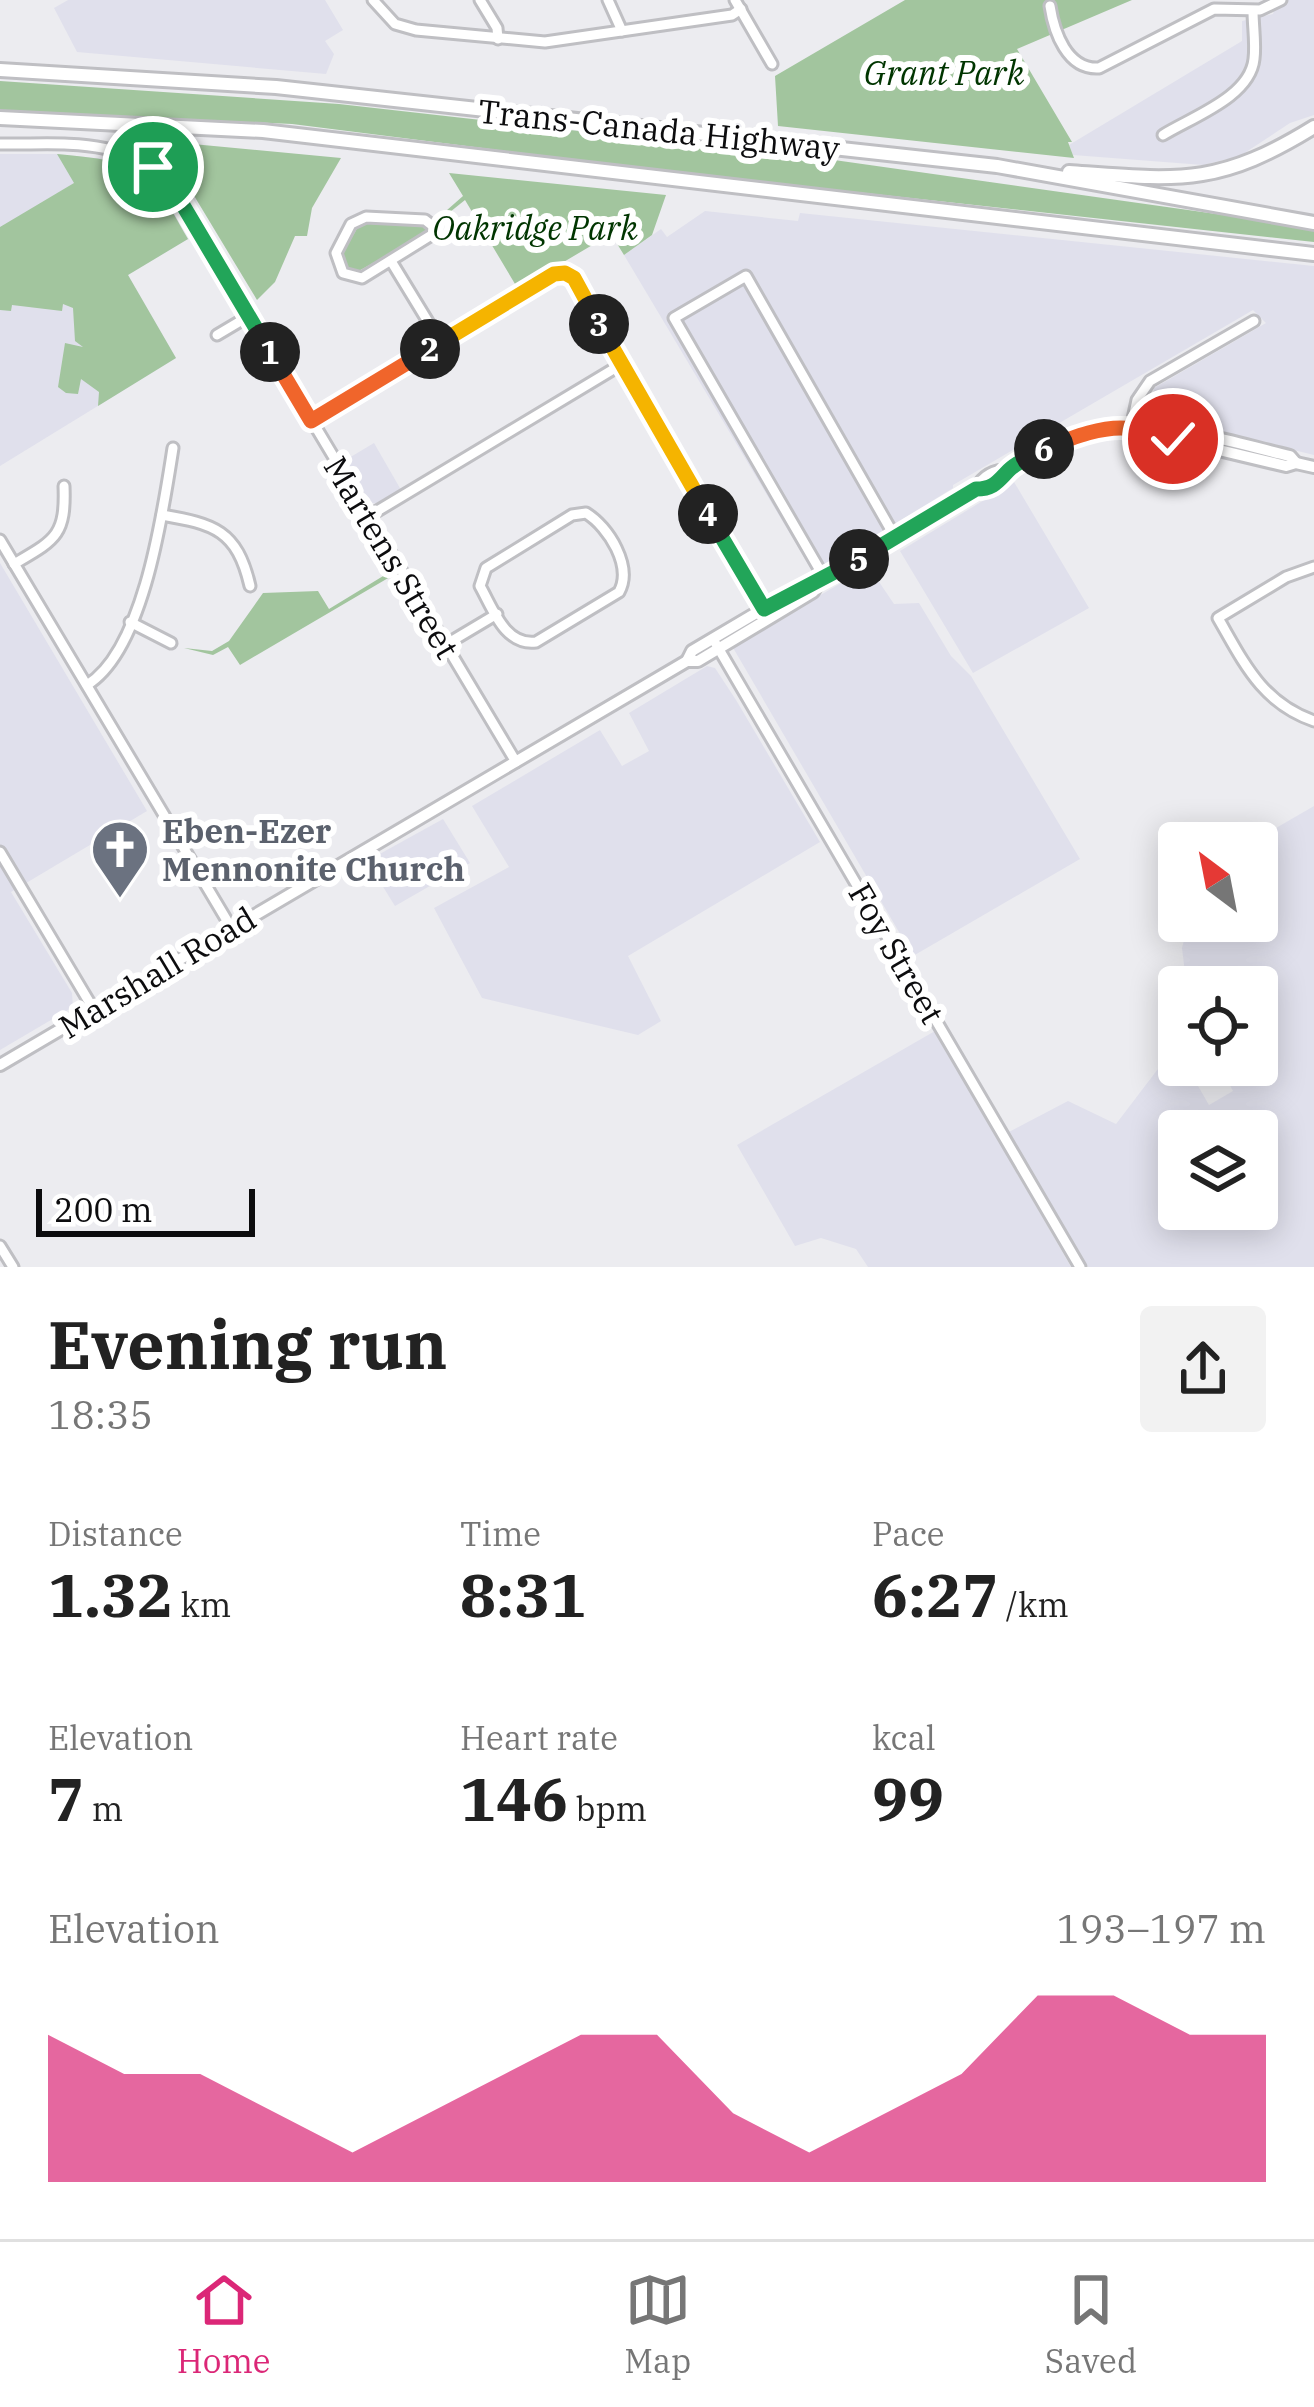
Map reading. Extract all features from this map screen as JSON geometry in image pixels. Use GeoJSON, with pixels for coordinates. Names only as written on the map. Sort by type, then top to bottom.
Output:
{"type":"FeatureCollection","features":[{"type":"Feature","properties":{"kind":"highway","name":"Trans-Canada Highway"},"geometry":{"type":"LineString","coordinates":[[0,70],[276,87],[998,166],[1314,223]]}},
{"type":"Feature","properties":{"kind":"highway","name":"Trans-Canada Highway"},"geometry":{"type":"LineString","coordinates":[[0,118],[263,131],[1314,254]]}},
{"type":"Feature","properties":{"kind":"highway"},"geometry":{"type":"LineString","coordinates":[[998,166],[1161,179],[1217,174],[1272,153],[1314,128]]}},
{"type":"Feature","properties":{"kind":"main road","name":"Marshall Road"},"geometry":{"type":"LineString","coordinates":[[0,1065],[687,661],[692,651],[715,644],[813,592],[822,581],[976,489],[981,479],[998,470],[1009,470],[1069,439],[1155,424],[1290,456],[1296,463]]}},
{"type":"Feature","properties":{"kind":"main road","name":"Marshall Road"},"geometry":{"type":"LineString","coordinates":[[1131,428],[1286,466],[1314,467]]}},
{"type":"Feature","properties":{"kind":"main road"},"geometry":{"type":"LineString","coordinates":[[1175,440],[1233,448],[1236,442]]}},
{"type":"Feature","properties":{"kind":"main road","name":"Marshall Road"},"geometry":{"type":"LineString","coordinates":[[715,644],[764,609],[807,584],[822,581]]}},
{"type":"Feature","properties":{"kind":"street"},"geometry":{"type":"LineString","coordinates":[[373,0],[394,24],[416,30],[545,42],[732,15],[738,5],[772,64]]}},
{"type":"Feature","properties":{"kind":"street"},"geometry":{"type":"LineString","coordinates":[[480,0],[497,28],[498,39]]}},
{"type":"Feature","properties":{"kind":"street"},"geometry":{"type":"LineString","coordinates":[[608,0],[622,31]]}},
{"type":"Feature","properties":{"kind":"street"},"geometry":{"type":"LineString","coordinates":[[1050,6],[1075,63],[1099,68],[1214,9],[1253,11],[1281,0]]}},
{"type":"Feature","properties":{"kind":"street"},"geometry":{"type":"LineString","coordinates":[[1162,135],[1234,92],[1247,79],[1254,60],[1253,11]]}},
{"type":"Feature","properties":{"kind":"street","name":"Martens Street"},"geometry":{"type":"LineString","coordinates":[[0,144],[88,145],[133,154],[171,185],[516,762]]}},
{"type":"Feature","properties":{"kind":"street"},"geometry":{"type":"LineString","coordinates":[[357,218],[430,222],[434,227],[430,238],[392,260],[354,279],[343,273],[336,253],[357,218]]}},
{"type":"Feature","properties":{"kind":"street"},"geometry":{"type":"LineString","coordinates":[[392,260],[441,343]]}},
{"type":"Feature","properties":{"kind":"street"},"geometry":{"type":"LineString","coordinates":[[311,421],[554,274],[565,273],[574,278],[764,609]]}},
{"type":"Feature","properties":{"kind":"street"},"geometry":{"type":"LineString","coordinates":[[822,581],[674,318],[746,276],[895,537]]}},
{"type":"Feature","properties":{"kind":"street"},"geometry":{"type":"LineString","coordinates":[[217,335],[249,316]]}},
{"type":"Feature","properties":{"kind":"street"},"geometry":{"type":"LineString","coordinates":[[1131,428],[1137,400],[1150,381],[1254,321]]}},
{"type":"Feature","properties":{"kind":"street"},"geometry":{"type":"LineString","coordinates":[[369,516],[622,364]]}},
{"type":"Feature","properties":{"kind":"street"},"geometry":{"type":"LineString","coordinates":[[87,686],[115,658],[151,568],[172,448]]}},
{"type":"Feature","properties":{"kind":"street"},"geometry":{"type":"LineString","coordinates":[[14,564],[58,534],[65,514],[64,486]]}},
{"type":"Feature","properties":{"kind":"street"},"geometry":{"type":"LineString","coordinates":[[586,513],[598,520],[625,566],[626,580],[620,592],[536,642],[522,644],[511,638],[497,614],[480,586],[486,568],[572,514],[586,513]]}},
{"type":"Feature","properties":{"kind":"street"},"geometry":{"type":"LineString","coordinates":[[162,515],[201,522],[230,539],[250,586]]}},
{"type":"Feature","properties":{"kind":"street"},"geometry":{"type":"LineString","coordinates":[[0,540],[232,929]]}},
{"type":"Feature","properties":{"kind":"street"},"geometry":{"type":"LineString","coordinates":[[1314,567],[1286,577],[1218,618],[1253,680],[1271,699],[1314,721]]}},
{"type":"Feature","properties":{"kind":"street"},"geometry":{"type":"LineString","coordinates":[[445,645],[497,614]]}},
{"type":"Feature","properties":{"kind":"street"},"geometry":{"type":"LineString","coordinates":[[130,622],[171,643]]}},
{"type":"Feature","properties":{"kind":"street","name":"Foy Street"},"geometry":{"type":"LineString","coordinates":[[715,644],[1080,1267]]}},
{"type":"Feature","properties":{"kind":"street"},"geometry":{"type":"LineString","coordinates":[[0,852],[94,1010]]}},
{"type":"Feature","properties":{"kind":"street"},"geometry":{"type":"LineString","coordinates":[[0,1246],[13,1267]]}},
{"type":"Feature","properties":{"kind":"shaded area"},"geometry":{"type":"Polygon","coordinates":[[[68,0],[325,0],[343,30],[325,41],[334,54],[326,74],[77,52],[54,8],[68,0]]]}},
{"type":"Feature","properties":{"kind":"shaded area"},"geometry":{"type":"Polygon","coordinates":[[[1276,0],[1314,0],[1314,115],[1290,123],[1240,156],[1203,165],[1073,155],[1069,145],[1242,41],[1242,21],[1273,14],[1276,0]]]}},
{"type":"Feature","properties":{"kind":"shaded area"},"geometry":{"type":"Polygon","coordinates":[[[0,154],[123,161],[157,184],[188,239],[128,275],[176,358],[0,466],[0,154]]]}},
{"type":"Feature","properties":{"kind":"shaded area"},"geometry":{"type":"Polygon","coordinates":[[[705,211],[798,221],[800,213],[1314,266],[1314,455],[1155,416],[1151,411],[1154,388],[1266,323],[1253,310],[953,485],[814,574],[624,255],[661,229],[667,237],[705,211]]]}},
{"type":"Feature","properties":{"kind":"shaded area"},"geometry":{"type":"Polygon","coordinates":[[[374,443],[401,490],[378,504],[368,502],[344,461],[374,443]]]}},
{"type":"Feature","properties":{"kind":"shaded area"},"geometry":{"type":"Polygon","coordinates":[[[1014,482],[1089,608],[973,673],[900,551],[1014,482]]]}},
{"type":"Feature","properties":{"kind":"shaded area"},"geometry":{"type":"Polygon","coordinates":[[[0,563],[147,811],[11,892],[72,993],[73,1007],[0,1050],[0,563]]]}},
{"type":"Feature","properties":{"kind":"shaded area"},"geometry":{"type":"Polygon","coordinates":[[[869,567],[894,604],[919,603],[951,656],[971,676],[1080,859],[913,956],[732,646],[869,567]]]}},
{"type":"Feature","properties":{"kind":"shaded area"},"geometry":{"type":"Polygon","coordinates":[[[707,666],[715,668],[736,700],[820,842],[628,956],[661,1021],[638,1035],[482,998],[434,908],[509,867],[472,806],[600,730],[622,766],[649,751],[629,713],[707,666]]]}},
{"type":"Feature","properties":{"kind":"shaded area"},"geometry":{"type":"Polygon","coordinates":[[[1314,806],[1314,1267],[1088,1267],[1007,1133],[1068,1101],[1116,1124],[1158,1069],[1158,1086],[1198,1086],[1209,1105],[1233,1091],[1230,1086],[1278,1086],[1278,966],[1184,966],[1184,942],[1278,942],[1278,827],[1314,806]]]}},
{"type":"Feature","properties":{"kind":"shaded area"},"geometry":{"type":"Polygon","coordinates":[[[443,819],[470,863],[395,906],[367,861],[443,819]]]}},
{"type":"Feature","properties":{"kind":"shaded area"},"geometry":{"type":"Polygon","coordinates":[[[935,1031],[1071,1267],[868,1267],[856,1249],[821,1238],[795,1246],[737,1145],[935,1031]]]}},
{"type":"Feature","properties":{"kind":"green space","name":"Grant Park"},"geometry":{"type":"Polygon","coordinates":[[[905,0],[1132,0],[1017,49],[1072,142],[1068,142],[1074,158],[778,126],[775,76],[905,0]]]}},
{"type":"Feature","properties":{"kind":"green space"},"geometry":{"type":"Polygon","coordinates":[[[0,81],[339,104],[827,159],[1259,220],[1314,230],[1314,242],[673,172],[292,124],[0,111],[0,81]]]}},
{"type":"Feature","properties":{"kind":"green space"},"geometry":{"type":"Polygon","coordinates":[[[161,141],[341,158],[312,208],[307,236],[295,236],[275,282],[257,300],[161,141]]]}},
{"type":"Feature","properties":{"kind":"green space"},"geometry":{"type":"Polygon","coordinates":[[[57,154],[108,160],[139,171],[161,195],[188,239],[128,275],[176,358],[98,406],[99,392],[81,379],[78,394],[58,387],[65,343],[83,347],[75,341],[73,308],[12,305],[11,311],[0,310],[0,227],[74,183],[57,154]]]}},
{"type":"Feature","properties":{"kind":"green space","name":"Oakridge Park"},"geometry":{"type":"Polygon","coordinates":[[[449,173],[666,195],[652,235],[624,255],[611,234],[518,289],[465,200],[438,218],[463,196],[449,173]]]}},
{"type":"Feature","properties":{"kind":"green space"},"geometry":{"type":"Polygon","coordinates":[[[360,223],[428,228],[426,234],[355,273],[342,255],[360,223]]]}},
{"type":"Feature","properties":{"kind":"green space"},"geometry":{"type":"Polygon","coordinates":[[[393,570],[395,574],[240,665],[228,647],[213,655],[184,648],[212,651],[229,641],[263,593],[318,591],[329,609],[393,570]]]}},
{"type":"Feature","properties":{"kind":"place","name":"Eben-Ezer Mennonite Church"},"geometry":{"type":"Point","coordinates":[120,900]}},
{"type":"Feature","properties":{"kind":"route"},"geometry":{"type":"LineString","coordinates":[[153,167],[171,185],[311,421],[554,274],[574,278],[764,609],[807,584],[819,583],[976,489],[987,489],[1042,450],[1116,429],[1173,439]]}}]}
